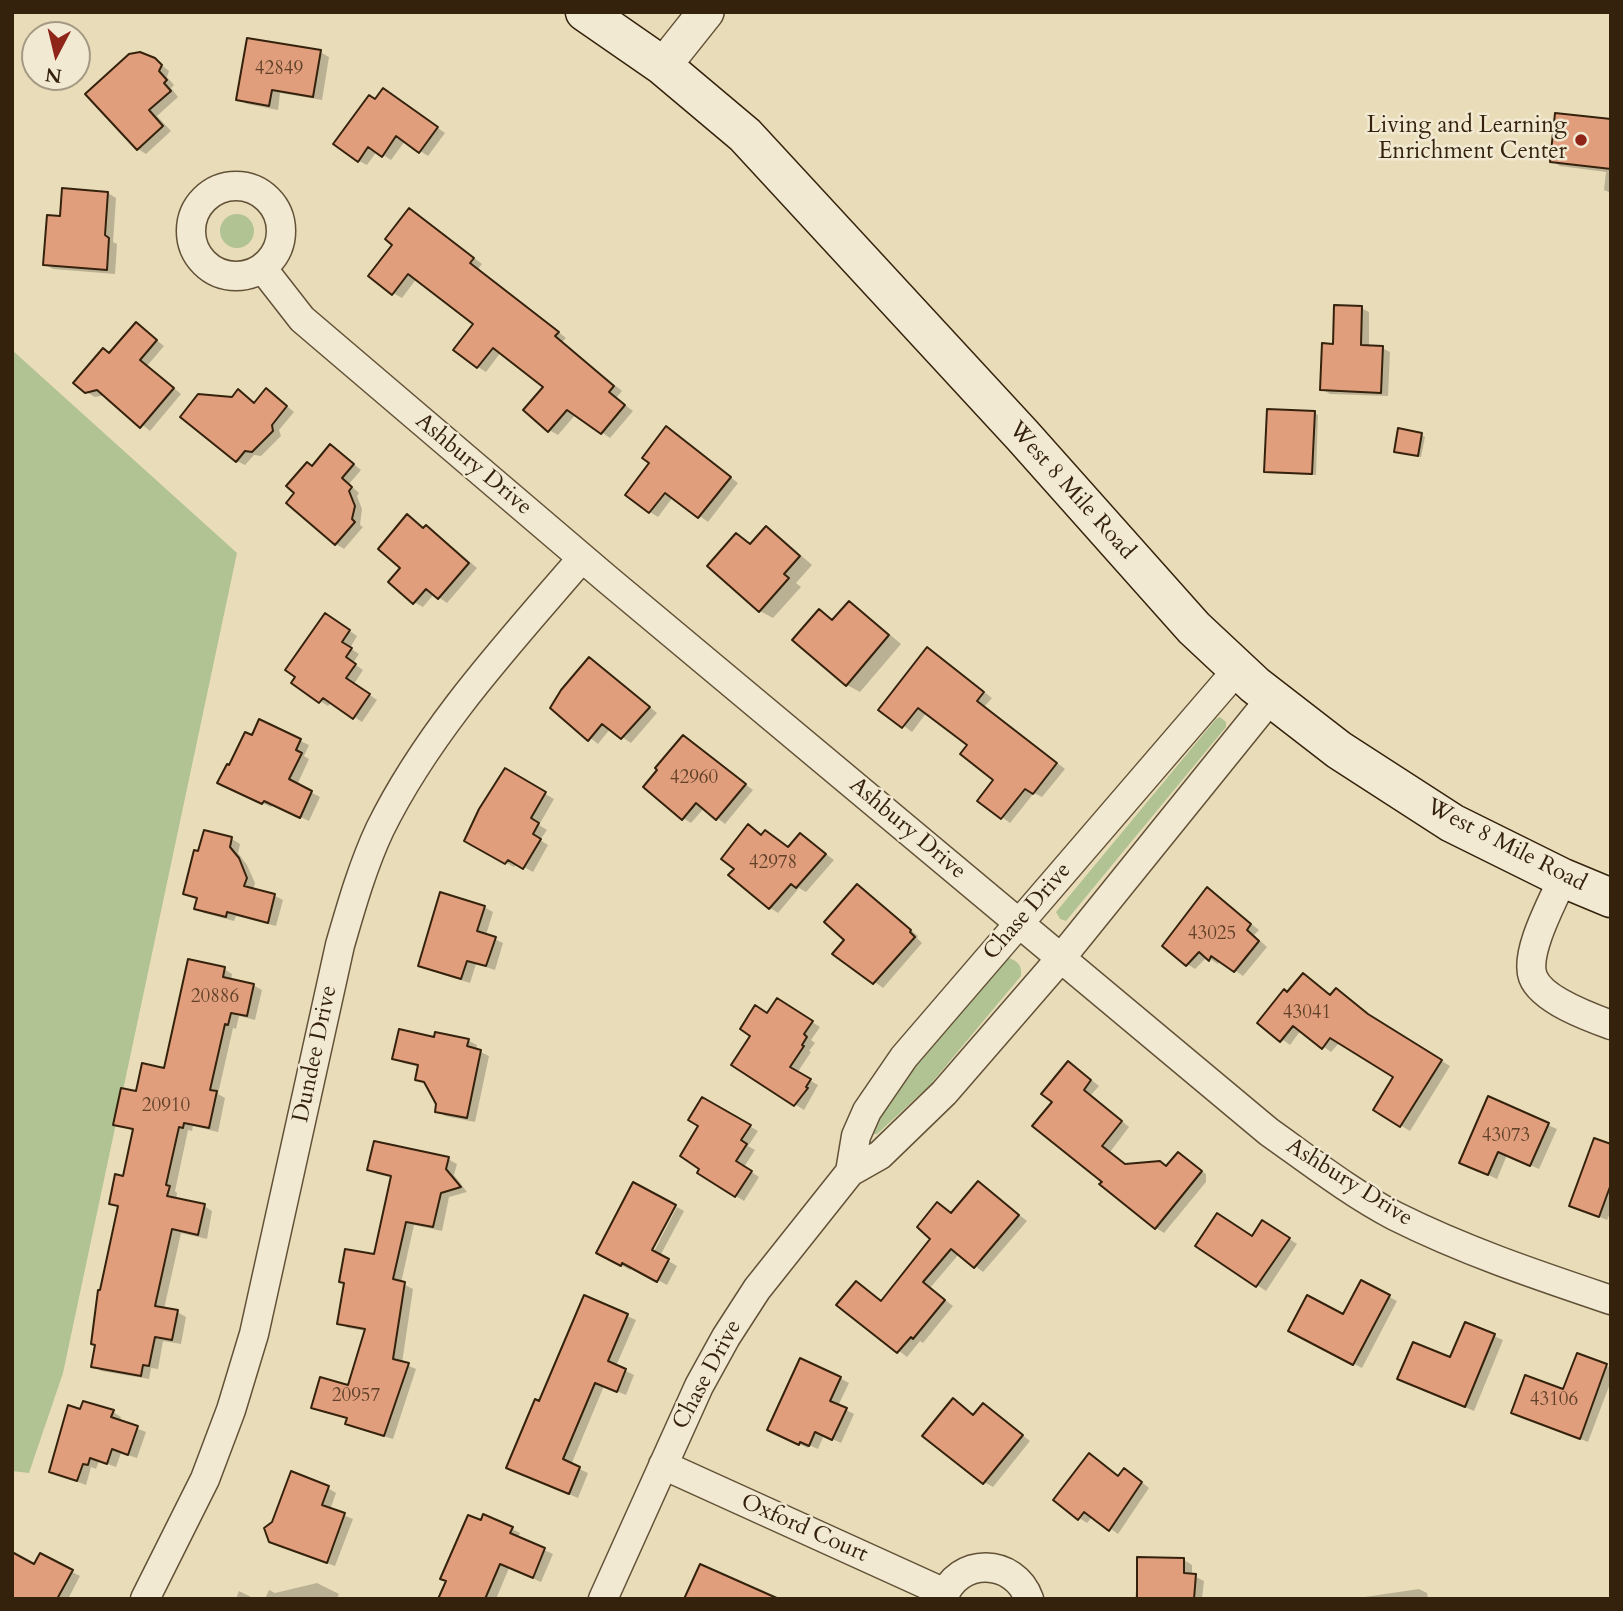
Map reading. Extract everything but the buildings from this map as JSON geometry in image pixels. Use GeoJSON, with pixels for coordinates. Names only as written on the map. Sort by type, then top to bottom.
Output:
{"type":"FeatureCollection","features":[{"type":"Feature","properties":{"kind":"main road","name":"West 8 Mile Road"},"geometry":{"type":"LineString","coordinates":[[585,12],[663,66],[745,135],[1023,436],[1146,576],[1237,670],[1339,750],[1452,823],[1563,878],[1611,898]]}},
{"type":"Feature","properties":{"kind":"street"},"geometry":{"type":"LineString","coordinates":[[663,66],[706,12]]}},
{"type":"Feature","properties":{"kind":"street","name":"Ashbury Drive"},"geometry":{"type":"LineString","coordinates":[[263,269],[302,319],[582,558],[1269,1132],[1337,1180],[1393,1214],[1485,1257],[1611,1300]]}},
{"type":"Feature","properties":{"kind":"street","name":"Dundee Drive"},"geometry":{"type":"LineString","coordinates":[[145,1599],[205,1479],[232,1410],[254,1334],[340,945],[380,830],[415,768],[476,683],[582,558]]}},
{"type":"Feature","properties":{"kind":"street","name":"Chase Drive"},"geometry":{"type":"LineString","coordinates":[[850,1172],[856,1136],[867,1111],[904,1057],[1237,670]]}},
{"type":"Feature","properties":{"kind":"street","name":"Chase Drive"},"geometry":{"type":"LineString","coordinates":[[603,1599],[699,1386],[726,1336],[757,1289],[850,1172],[880,1155],[944,1093],[1061,958],[1271,698]]}},
{"type":"Feature","properties":{"kind":"street"},"geometry":{"type":"LineString","coordinates":[[1563,878],[1536,944],[1532,961],[1533,976],[1541,988],[1556,999],[1611,1025]]}},
{"type":"Feature","properties":{"kind":"street","name":"Oxford Court"},"geometry":{"type":"LineString","coordinates":[[663,1465],[944,1596],[954,1579],[966,1571],[994,1566],[1017,1578],[1026,1589],[1029,1599]]}},
{"type":"Feature","properties":{"kind":"green space"},"geometry":{"type":"Polygon","coordinates":[[[237,214],[249,219],[254,231],[249,243],[237,248],[225,243],[220,231],[225,219],[237,214]]]}},
{"type":"Feature","properties":{"kind":"green space"},"geometry":{"type":"Polygon","coordinates":[[[12,350],[237,553],[63,1373],[29,1473],[12,1471],[12,350]]]}},
{"type":"Feature","properties":{"kind":"green space"},"geometry":{"type":"Polygon","coordinates":[[[1220,717],[1226,722],[1226,727],[1066,921],[1060,919],[1056,912],[1220,717]]]}},
{"type":"Feature","properties":{"kind":"green space"},"geometry":{"type":"Polygon","coordinates":[[[1009,958],[1019,965],[1021,976],[929,1086],[877,1134],[872,1134],[872,1129],[909,1070],[1001,960],[1009,958]]]}},
{"type":"Feature","properties":{"kind":"place","name":"Living and Learning Enrichment Center"},"geometry":{"type":"Point","coordinates":[1581,140]}}]}
